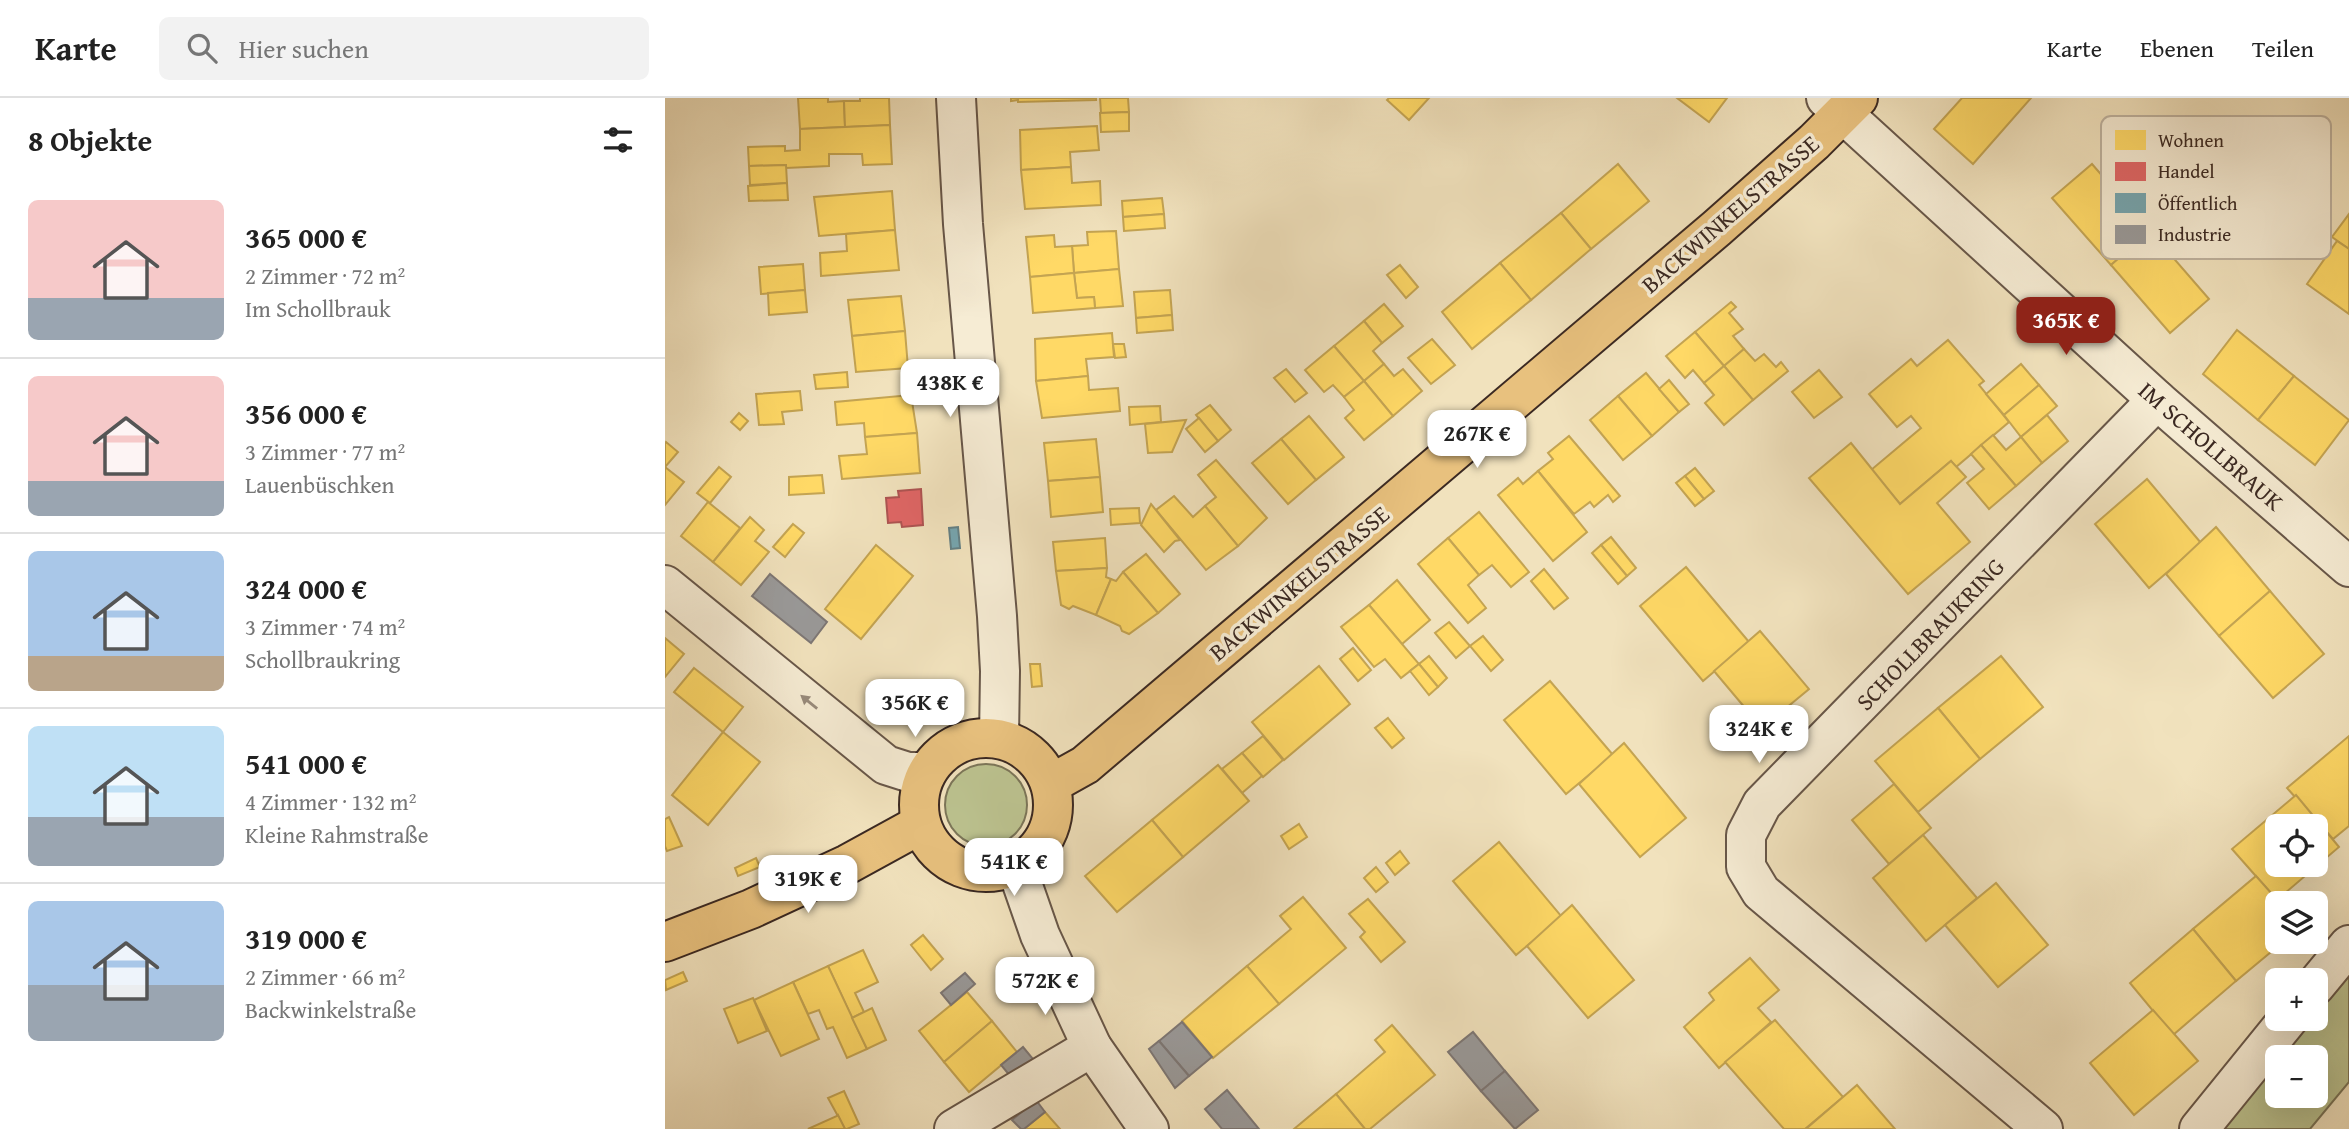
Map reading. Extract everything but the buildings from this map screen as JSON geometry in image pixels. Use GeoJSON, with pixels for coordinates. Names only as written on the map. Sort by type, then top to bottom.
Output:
{"type":"FeatureCollection","features":[{"type":"Feature","properties":{"kind":"main road","name":"BACKWINKELSTRASSE"},"geometry":{"type":"LineString","coordinates":[[1051,784],[1085,765],[1717,228],[1814,142],[1842,103]]}},
{"type":"Feature","properties":{"kind":"main road"},"geometry":{"type":"LineString","coordinates":[[974,738],[999,738],[1015,743],[1030,753],[1042,766],[1051,784],[1054,803],[1050,828],[1033,853],[1016,866],[977,872],[952,864],[933,847],[921,824],[920,792],[927,772],[939,757],[958,743],[974,738]]}},
{"type":"Feature","properties":{"kind":"main road"},"geometry":{"type":"LineString","coordinates":[[665,942],[751,909],[848,864],[921,824]]}},
{"type":"Feature","properties":{"kind":"street"},"geometry":{"type":"LineString","coordinates":[[956,98],[963,223],[997,616],[999,738]]}},
{"type":"Feature","properties":{"kind":"street","name":"IM SCHOLLBRAUK"},"geometry":{"type":"LineString","coordinates":[[1842,103],[2157,400],[2349,567]]}},
{"type":"Feature","properties":{"kind":"street","name":"SCHOLLBRAUKRING"},"geometry":{"type":"LineString","coordinates":[[2043,1129],[1761,892],[1746,867],[1747,835],[1762,804],[1898,668],[2157,400]]}},
{"type":"Feature","properties":{"kind":"street"},"geometry":{"type":"LineString","coordinates":[[665,585],[885,765],[908,772],[927,772]]}},
{"type":"Feature","properties":{"kind":"street"},"geometry":{"type":"LineString","coordinates":[[1016,866],[1040,935],[1092,1047],[1149,1129]]}},
{"type":"Feature","properties":{"kind":"street"},"geometry":{"type":"LineString","coordinates":[[2328,970],[2349,945]]}},
{"type":"Feature","properties":{"kind":"street"},"geometry":{"type":"LineString","coordinates":[[2199,1129],[2278,1031]]}},
{"type":"Feature","properties":{"kind":"street"},"geometry":{"type":"LineString","coordinates":[[954,1129],[1092,1047]]}},
{"type":"Feature","properties":{"kind":"green space"},"geometry":{"type":"Polygon","coordinates":[[[986,764],[1002,767],[1015,776],[1024,789],[1027,805],[1024,821],[1015,834],[1002,843],[986,846],[970,843],[957,834],[948,821],[945,805],[948,789],[957,776],[970,767],[986,764]]]}},
{"type":"Feature","properties":{"kind":"green space"},"geometry":{"type":"Polygon","coordinates":[[[2349,964],[2349,1082],[2328,1107],[2328,1045],[2278,1045],[2290,1031],[2328,1031],[2328,988],[2349,964]]]}},
{"type":"Feature","properties":{"kind":"green space"},"geometry":{"type":"Polygon","coordinates":[[[2265,1060],[2265,1108],[2327,1108],[2310,1129],[2204,1129],[2265,1060]]]}}]}
